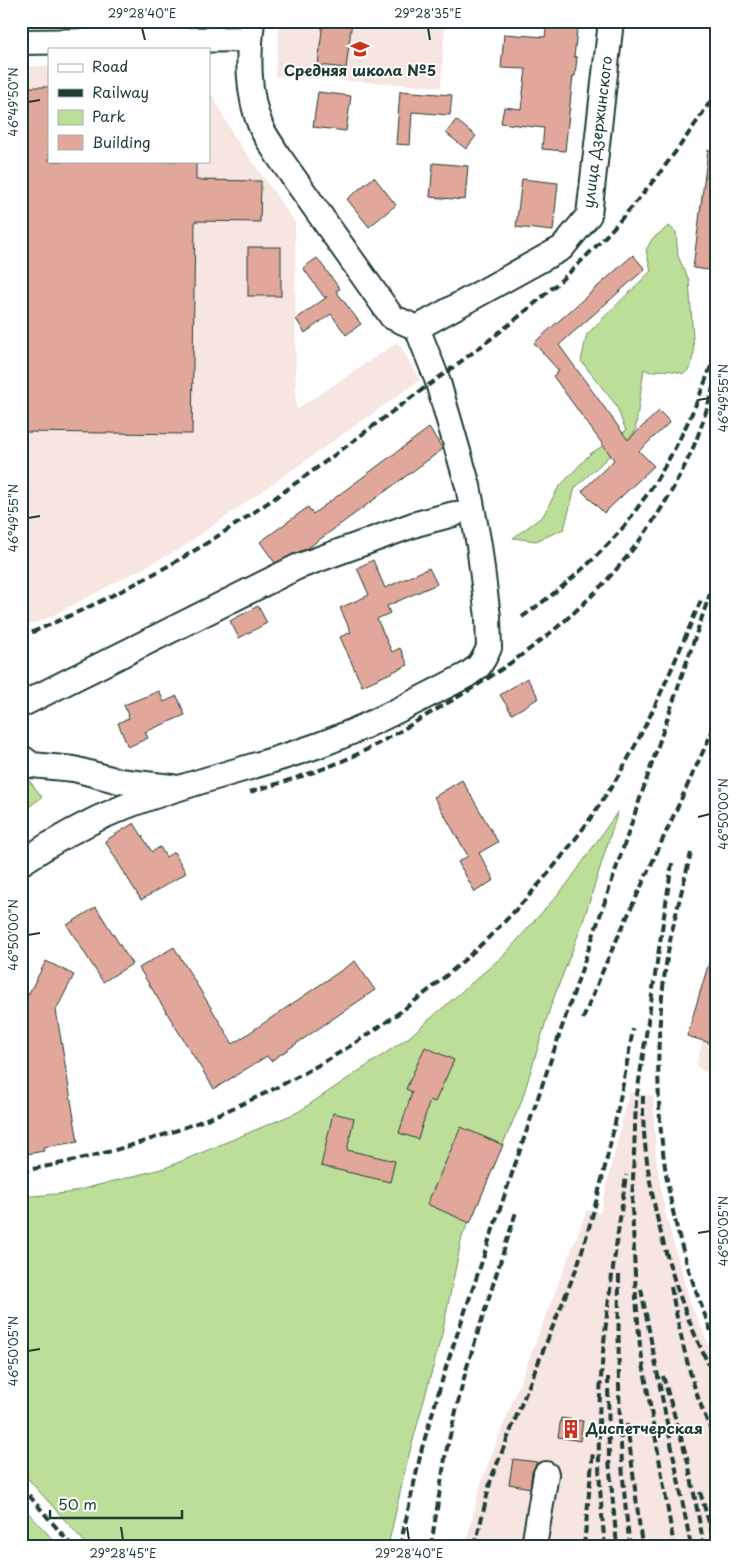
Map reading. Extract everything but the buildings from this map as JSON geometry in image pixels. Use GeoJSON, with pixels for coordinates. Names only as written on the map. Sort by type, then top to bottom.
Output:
{"type":"FeatureCollection","features":[{"type":"Feature","properties":{"kind":"street","name":"улица Дзержинского"},"geometry":{"type":"LineString","coordinates":[[417,328],[562,248],[589,215],[611,21]]}},
{"type":"Feature","properties":{"kind":"street"},"geometry":{"type":"LineString","coordinates":[[21,42],[251,30],[250,89],[261,127],[277,154],[392,317],[417,328],[437,379],[468,486],[479,545],[488,618],[489,648],[479,666],[467,675],[349,733],[123,808],[41,849],[21,863]]}},
{"type":"Feature","properties":{"kind":"street"},"geometry":{"type":"LineString","coordinates":[[21,705],[297,567],[416,524],[454,514]]}},
{"type":"Feature","properties":{"kind":"street"},"geometry":{"type":"LineString","coordinates":[[21,757],[32,765],[74,769],[119,781],[180,788]]}},
{"type":"Feature","properties":{"kind":"street"},"geometry":{"type":"LineString","coordinates":[[534,1546],[546,1474]]}},
{"type":"Feature","properties":{"kind":"shaded area","name":"Средняя школа №5"},"geometry":{"type":"Polygon","coordinates":[[[280,21],[445,21],[441,87],[275,76],[280,21]]]}},
{"type":"Feature","properties":{"kind":"shaded area"},"geometry":{"type":"Polygon","coordinates":[[[21,66],[48,66],[48,162],[210,162],[210,91],[234,136],[295,222],[296,410],[398,342],[420,380],[181,548],[44,620],[21,627],[21,66]]]}},
{"type":"Feature","properties":{"kind":"shaded area"},"geometry":{"type":"Polygon","coordinates":[[[717,988],[717,1080],[696,1066],[717,988]]]}},
{"type":"Feature","properties":{"kind":"shaded area"},"geometry":{"type":"Polygon","coordinates":[[[629,1092],[653,1096],[656,1157],[664,1208],[690,1302],[717,1364],[717,1546],[465,1546],[482,1480],[587,1210],[600,1213],[629,1092]]]}},
{"type":"Feature","properties":{"kind":"green space"},"geometry":{"type":"Polygon","coordinates":[[[669,226],[676,232],[678,256],[689,280],[694,352],[690,368],[684,374],[667,370],[650,372],[644,369],[635,432],[575,488],[564,529],[536,541],[513,538],[543,516],[558,488],[590,454],[626,431],[616,405],[581,361],[587,334],[651,271],[646,250],[652,239],[669,226]]]}},
{"type":"Feature","properties":{"kind":"green space"},"geometry":{"type":"Polygon","coordinates":[[[21,778],[28,779],[42,797],[21,813],[21,778]]]}},
{"type":"Feature","properties":{"kind":"green space"},"geometry":{"type":"Polygon","coordinates":[[[618,811],[582,925],[551,1005],[521,1103],[462,1237],[442,1334],[406,1466],[388,1546],[88,1546],[21,1471],[21,1197],[67,1193],[165,1168],[298,1112],[408,1038],[505,954],[568,883],[618,811]]]}},
{"type":"Feature","properties":{"kind":"green space"},"geometry":{"type":"Polygon","coordinates":[[[21,1505],[59,1546],[21,1546],[21,1505]]]}},
{"type":"Feature","properties":{"kind":"railway"},"geometry":{"type":"LineString","coordinates":[[21,637],[113,595],[202,546],[299,481],[493,337],[574,268],[619,221],[661,171],[717,91]]}},
{"type":"Feature","properties":{"kind":"railway"},"geometry":{"type":"LineString","coordinates":[[522,617],[577,574],[629,521],[668,461],[695,407],[717,349]]}},
{"type":"Feature","properties":{"kind":"railway"},"geometry":{"type":"LineString","coordinates":[[250,792],[323,769],[359,754],[382,741],[516,659],[584,603],[614,572],[642,538],[666,500],[697,438],[717,373]]}},
{"type":"Feature","properties":{"kind":"railway"},"geometry":{"type":"LineString","coordinates":[[400,1546],[422,1448],[447,1364],[717,573]]}},
{"type":"Feature","properties":{"kind":"railway"},"geometry":{"type":"LineString","coordinates":[[21,1171],[110,1151],[197,1123],[280,1086],[358,1041],[431,988],[498,928],[559,861],[612,786],[649,718],[701,600]]}},
{"type":"Feature","properties":{"kind":"railway"},"geometry":{"type":"LineString","coordinates":[[583,1019],[606,963],[717,721]]}},
{"type":"Feature","properties":{"kind":"railway"},"geometry":{"type":"LineString","coordinates":[[691,853],[672,930],[664,975],[658,1083],[663,1155],[676,1224],[694,1286],[717,1346]]}},
{"type":"Feature","properties":{"kind":"railway"},"geometry":{"type":"LineString","coordinates":[[672,863],[636,1101],[632,1205],[640,1346],[674,1546]]}},
{"type":"Feature","properties":{"kind":"railway"},"geometry":{"type":"LineString","coordinates":[[475,1546],[491,1479],[577,1267],[586,1238],[609,1149],[633,1029]]}},
{"type":"Feature","properties":{"kind":"railway"},"geometry":{"type":"LineString","coordinates":[[643,1096],[648,1166],[663,1242],[687,1315],[701,1349],[717,1380]]}},
{"type":"Feature","properties":{"kind":"railway"},"geometry":{"type":"LineString","coordinates":[[605,1546],[599,1475],[600,1400],[608,1304],[626,1175]]}},
{"type":"Feature","properties":{"kind":"railway"},"geometry":{"type":"LineString","coordinates":[[431,1546],[446,1452],[466,1370],[516,1212]]}},
{"type":"Feature","properties":{"kind":"railway"},"geometry":{"type":"LineString","coordinates":[[619,1275],[621,1444],[630,1546]]}},
{"type":"Feature","properties":{"kind":"railway"},"geometry":{"type":"LineString","coordinates":[[671,1287],[683,1346],[694,1386],[717,1442]]}},
{"type":"Feature","properties":{"kind":"railway"},"geometry":{"type":"LineString","coordinates":[[641,1289],[691,1546]]}},
{"type":"Feature","properties":{"kind":"railway"},"geometry":{"type":"LineString","coordinates":[[663,1376],[688,1462],[704,1546]]}},
{"type":"Feature","properties":{"kind":"railway"},"geometry":{"type":"LineString","coordinates":[[608,1377],[609,1460],[617,1546]]}},
{"type":"Feature","properties":{"kind":"railway"},"geometry":{"type":"LineString","coordinates":[[627,1424],[642,1546]]}},
{"type":"Feature","properties":{"kind":"railway"},"geometry":{"type":"LineString","coordinates":[[584,1546],[593,1451]]}},
{"type":"Feature","properties":{"kind":"railway"},"geometry":{"type":"LineString","coordinates":[[21,1486],[72,1546]]}},
{"type":"Feature","properties":{"kind":"railway"},"geometry":{"type":"LineString","coordinates":[[700,1492],[716,1546]]}},
{"type":"Feature","properties":{"kind":"place","name":"Средняя школа №5"},"geometry":{"type":"Point","coordinates":[360,49]}},
{"type":"Feature","properties":{"kind":"place","name":"Диспетчерская"},"geometry":{"type":"Point","coordinates":[571,1429]}}]}
